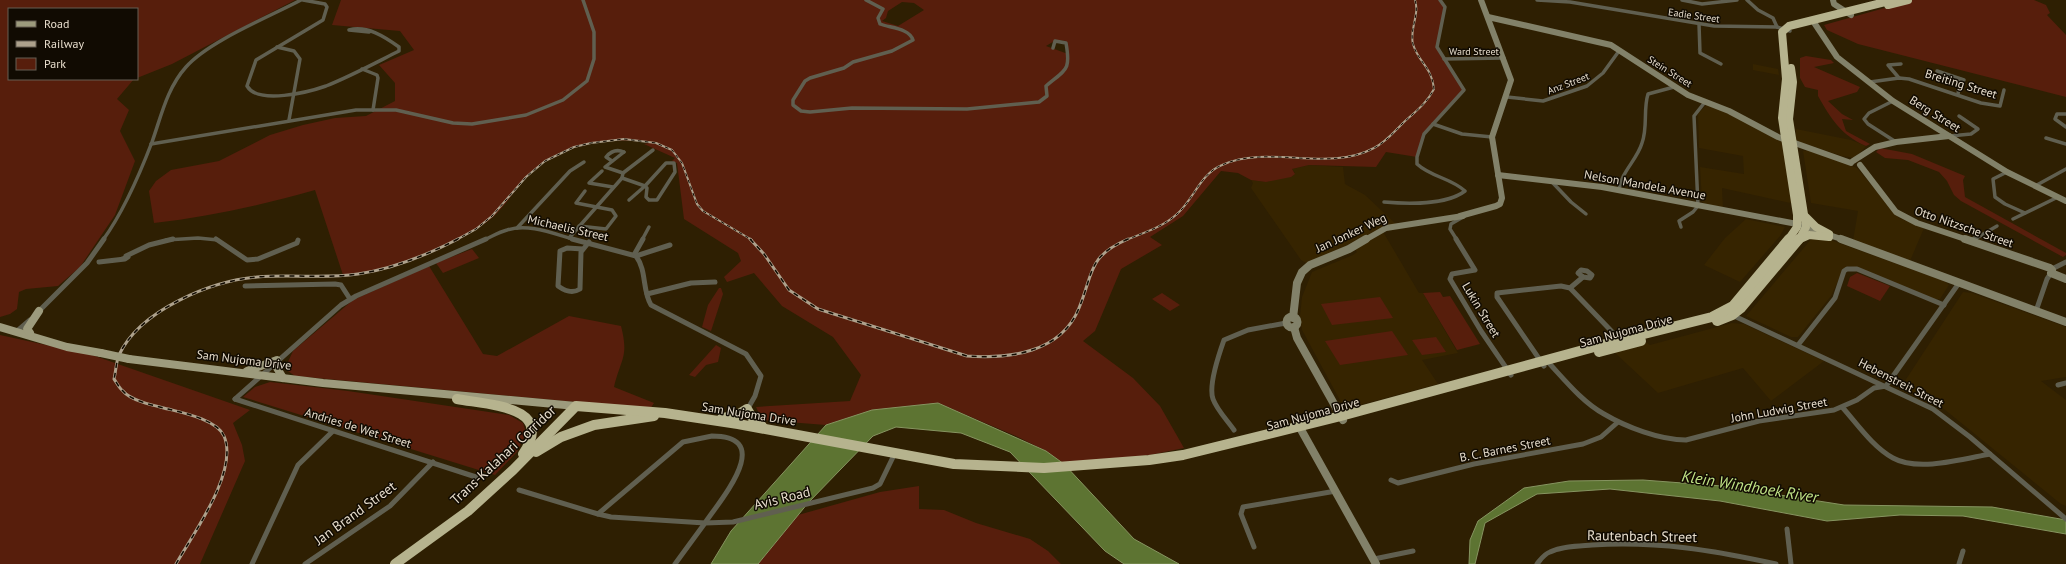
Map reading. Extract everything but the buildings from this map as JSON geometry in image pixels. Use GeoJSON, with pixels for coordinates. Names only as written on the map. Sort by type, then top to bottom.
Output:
{"type":"FeatureCollection","features":[{"type":"Feature","properties":{"kind":"highway"},"geometry":{"type":"LineString","coordinates":[[1849,14],[1894,0]]}},
{"type":"Feature","properties":{"kind":"highway"},"geometry":{"type":"LineString","coordinates":[[1797,225],[1788,141],[1788,116],[1793,82],[1787,37],[1784,29],[1815,23],[1908,0]]}},
{"type":"Feature","properties":{"kind":"highway"},"geometry":{"type":"LineString","coordinates":[[1788,141],[1806,218],[1806,228]]}},
{"type":"Feature","properties":{"kind":"highway"},"geometry":{"type":"LineString","coordinates":[[1806,218],[1816,227],[1829,235]]}},
{"type":"Feature","properties":{"kind":"highway","name":"Sam Nujoma Drive"},"geometry":{"type":"LineString","coordinates":[[1728,314],[1791,237],[1797,225]]}},
{"type":"Feature","properties":{"kind":"highway","name":"Sam Nujoma Drive"},"geometry":{"type":"LineString","coordinates":[[575,407],[665,413],[708,419],[775,430],[954,464],[1005,467],[1146,465],[1186,459],[1546,364],[1622,342],[1718,321],[1751,298],[1799,240],[1806,228]]}},
{"type":"Feature","properties":{"kind":"highway"},"geometry":{"type":"LineString","coordinates":[[1799,240],[1809,235],[1829,235]]}},
{"type":"Feature","properties":{"kind":"highway"},"geometry":{"type":"LineString","coordinates":[[457,399],[514,410],[522,413],[532,422],[534,432],[531,442],[513,470]]}},
{"type":"Feature","properties":{"kind":"highway"},"geometry":{"type":"LineString","coordinates":[[575,407],[654,416]]}},
{"type":"Feature","properties":{"kind":"highway","name":"Trans-Kalahari Corridor"},"geometry":{"type":"LineString","coordinates":[[394,564],[468,512],[513,470],[575,407]]}},
{"type":"Feature","properties":{"kind":"highway"},"geometry":{"type":"LineString","coordinates":[[708,419],[732,417],[747,409],[755,422],[775,430]]}},
{"type":"Feature","properties":{"kind":"highway"},"geometry":{"type":"LineString","coordinates":[[513,470],[546,446],[576,430],[602,423],[671,415]]}},
{"type":"Feature","properties":{"kind":"main road"},"geometry":{"type":"LineString","coordinates":[[1481,0],[1511,80],[1507,96],[1492,137],[1502,202],[1490,208]]}},
{"type":"Feature","properties":{"kind":"main road"},"geometry":{"type":"LineString","coordinates":[[1833,0],[1834,4],[1849,14]]}},
{"type":"Feature","properties":{"kind":"main road","name":"Stein Street"},"geometry":{"type":"LineString","coordinates":[[1488,17],[1599,42],[1619,50],[1674,87],[1705,102],[1729,111],[1788,141],[1837,159],[1856,162]]}},
{"type":"Feature","properties":{"kind":"main road","name":"Berg Street"},"geometry":{"type":"LineString","coordinates":[[1815,23],[1834,54],[1893,100],[2007,172],[2066,201]]}},
{"type":"Feature","properties":{"kind":"main road"},"geometry":{"type":"LineString","coordinates":[[1856,162],[1873,148],[1896,142],[1949,136]]}},
{"type":"Feature","properties":{"kind":"main road","name":"Otto Nitzsche Street"},"geometry":{"type":"LineString","coordinates":[[1856,162],[1901,216],[2051,271],[2066,279]]}},
{"type":"Feature","properties":{"kind":"main road","name":"Nelson Mandela Avenue"},"geometry":{"type":"LineString","coordinates":[[1498,175],[1620,190],[1787,222],[1829,235],[2066,322]]}},
{"type":"Feature","properties":{"kind":"main road","name":"Jan Jonker Weg"},"geometry":{"type":"LineString","coordinates":[[1342,418],[1297,338],[1294,327],[1299,323],[1293,318],[1297,283],[1302,272],[1310,265],[1349,249],[1386,228],[1467,215],[1490,208]]}},
{"type":"Feature","properties":{"kind":"main road","name":"Jan Jonker Weg"},"geometry":{"type":"LineString","coordinates":[[1460,216],[1490,208]]}},
{"type":"Feature","properties":{"kind":"main road"},"geometry":{"type":"LineString","coordinates":[[30,332],[27,329],[29,324],[39,311]]}},
{"type":"Feature","properties":{"kind":"main road"},"geometry":{"type":"LineString","coordinates":[[1293,318],[1287,319],[1286,323],[1294,327]]}},
{"type":"Feature","properties":{"kind":"main road","name":"Sam Nujoma Drive"},"geometry":{"type":"LineString","coordinates":[[0,323],[67,347],[129,359],[283,378],[575,407]]}},
{"type":"Feature","properties":{"kind":"main road","name":"Sam Nujoma Drive"},"geometry":{"type":"LineString","coordinates":[[0,327],[30,332],[98,353]]}},
{"type":"Feature","properties":{"kind":"main road"},"geometry":{"type":"LineString","coordinates":[[242,373],[263,367],[277,360],[277,368],[283,378]]}},
{"type":"Feature","properties":{"kind":"main road","name":"Sam Nujoma Drive"},"geometry":{"type":"LineString","coordinates":[[392,389],[457,399],[575,407]]}},
{"type":"Feature","properties":{"kind":"main road"},"geometry":{"type":"LineString","coordinates":[[1300,428],[1375,562]]}},
{"type":"Feature","properties":{"kind":"street"},"geometry":{"type":"LineString","coordinates":[[18,330],[87,264],[118,219],[151,144],[164,104],[176,80],[194,59],[220,42],[302,0],[325,4],[327,7],[323,20],[256,60],[248,90],[254,93],[269,96],[326,86],[398,51],[399,47],[383,36],[369,32]]}},
{"type":"Feature","properties":{"kind":"street"},"geometry":{"type":"LineString","coordinates":[[151,144],[289,120],[336,113],[373,110],[396,110],[453,123],[472,124],[526,116],[563,100],[587,81],[594,59],[594,32],[583,0]]}},
{"type":"Feature","properties":{"kind":"street"},"geometry":{"type":"LineString","coordinates":[[866,0],[866,2],[883,9],[878,18],[880,24],[892,30],[907,31],[912,35],[913,40],[892,51],[853,62],[805,81],[793,100],[793,105],[797,109],[807,112],[863,108],[967,109],[1039,102],[1047,96],[1046,86],[1062,75],[1067,68],[1069,58],[1066,42],[1055,41],[1053,48]]}},
{"type":"Feature","properties":{"kind":"street"},"geometry":{"type":"LineString","coordinates":[[1384,202],[1399,204],[1431,201],[1460,195],[1465,191],[1460,186],[1427,173],[1417,164],[1417,157],[1424,134],[1464,90],[1444,59],[1437,42],[1445,7],[1440,0]]}},
{"type":"Feature","properties":{"kind":"street","name":"Eadie Street"},"geometry":{"type":"LineString","coordinates":[[1537,0],[1585,5],[1721,27],[1784,29]]}},
{"type":"Feature","properties":{"kind":"street"},"geometry":{"type":"LineString","coordinates":[[1584,0],[1585,5]]}},
{"type":"Feature","properties":{"kind":"street"},"geometry":{"type":"LineString","coordinates":[[1682,0],[1702,4],[1738,0]]}},
{"type":"Feature","properties":{"kind":"street"},"geometry":{"type":"LineString","coordinates":[[1748,0],[1758,10],[1773,18],[1784,29]]}},
{"type":"Feature","properties":{"kind":"street"},"geometry":{"type":"LineString","coordinates":[[1699,24],[1700,53],[1721,64]]}},
{"type":"Feature","properties":{"kind":"street"},"geometry":{"type":"LineString","coordinates":[[278,47],[295,51],[298,53],[300,59],[289,120]]}},
{"type":"Feature","properties":{"kind":"street","name":"Anz Street"},"geometry":{"type":"LineString","coordinates":[[1507,96],[1543,101],[1587,86],[1603,73],[1619,50]]}},
{"type":"Feature","properties":{"kind":"street","name":"Ward Street"},"geometry":{"type":"LineString","coordinates":[[1444,59],[1504,58]]}},
{"type":"Feature","properties":{"kind":"street"},"geometry":{"type":"LineString","coordinates":[[1899,78],[1888,65],[1901,64]]}},
{"type":"Feature","properties":{"kind":"street"},"geometry":{"type":"LineString","coordinates":[[362,69],[377,75],[378,78],[376,99],[373,110]]}},
{"type":"Feature","properties":{"kind":"street"},"geometry":{"type":"LineString","coordinates":[[1937,71],[1962,80],[1958,94]]}},
{"type":"Feature","properties":{"kind":"street","name":"Breiting Street"},"geometry":{"type":"LineString","coordinates":[[1870,82],[1899,78],[1920,81],[1981,103],[2000,106],[2004,90]]}},
{"type":"Feature","properties":{"kind":"street"},"geometry":{"type":"LineString","coordinates":[[1620,190],[1619,184],[1621,179],[1637,156],[1643,143],[1647,97],[1653,92],[1674,87]]}},
{"type":"Feature","properties":{"kind":"street"},"geometry":{"type":"LineString","coordinates":[[1893,100],[1869,113],[1864,119],[1868,124],[1896,142]]}},
{"type":"Feature","properties":{"kind":"street"},"geometry":{"type":"LineString","coordinates":[[1681,227],[1678,224],[1698,206],[1694,116],[1705,102]]}},
{"type":"Feature","properties":{"kind":"street"},"geometry":{"type":"LineString","coordinates":[[2066,114],[2057,114],[2055,119],[2066,127]]}},
{"type":"Feature","properties":{"kind":"street"},"geometry":{"type":"LineString","coordinates":[[1949,136],[1971,134],[1978,129],[1959,116]]}},
{"type":"Feature","properties":{"kind":"street"},"geometry":{"type":"LineString","coordinates":[[1433,124],[1462,134],[1492,137]]}},
{"type":"Feature","properties":{"kind":"street"},"geometry":{"type":"LineString","coordinates":[[2046,138],[2066,144]]}},
{"type":"Feature","properties":{"kind":"street"},"geometry":{"type":"LineString","coordinates":[[569,238],[622,176],[653,150]]}},
{"type":"Feature","properties":{"kind":"street"},"geometry":{"type":"LineString","coordinates":[[612,161],[605,167],[645,186],[647,188],[646,197],[649,200],[657,200],[674,172],[674,164],[666,163],[656,178],[645,186],[629,200]]}},
{"type":"Feature","properties":{"kind":"street"},"geometry":{"type":"LineString","coordinates":[[517,228],[570,171],[584,162]]}},
{"type":"Feature","properties":{"kind":"street"},"geometry":{"type":"LineString","coordinates":[[2035,186],[2066,170]]}},
{"type":"Feature","properties":{"kind":"street"},"geometry":{"type":"LineString","coordinates":[[602,171],[589,183],[613,187]]}},
{"type":"Feature","properties":{"kind":"street"},"geometry":{"type":"LineString","coordinates":[[2007,172],[1993,179],[1995,197],[2024,213]]}},
{"type":"Feature","properties":{"kind":"street"},"geometry":{"type":"LineString","coordinates":[[1551,181],[1571,202],[1586,214]]}},
{"type":"Feature","properties":{"kind":"street"},"geometry":{"type":"LineString","coordinates":[[579,226],[603,230],[607,228],[614,220],[615,214],[612,210],[576,202],[585,191]]}},
{"type":"Feature","properties":{"kind":"street"},"geometry":{"type":"LineString","coordinates":[[2013,219],[2058,197]]}},
{"type":"Feature","properties":{"kind":"street","name":"Lukin Street"},"geometry":{"type":"LineString","coordinates":[[1467,215],[1453,222],[1450,229],[1475,270],[1452,274],[1450,279],[1481,331],[1510,373]]}},
{"type":"Feature","properties":{"kind":"street"},"geometry":{"type":"LineString","coordinates":[[1971,241],[1997,226]]}},
{"type":"Feature","properties":{"kind":"street"},"geometry":{"type":"LineString","coordinates":[[635,255],[649,227]]}},
{"type":"Feature","properties":{"kind":"street","name":"Michaelis Street"},"geometry":{"type":"LineString","coordinates":[[235,399],[277,360],[350,299],[441,258],[517,228],[530,228],[635,255]]}},
{"type":"Feature","properties":{"kind":"street"},"geometry":{"type":"LineString","coordinates":[[87,264],[125,258],[146,247],[170,238],[216,239],[247,260],[269,255],[297,243],[298,240]]}},
{"type":"Feature","properties":{"kind":"street"},"geometry":{"type":"LineString","coordinates":[[583,249],[566,248],[560,251],[558,286],[566,291],[572,292],[580,289],[581,255],[583,249],[589,242]]}},
{"type":"Feature","properties":{"kind":"street"},"geometry":{"type":"LineString","coordinates":[[635,255],[670,245]]}},
{"type":"Feature","properties":{"kind":"street"},"geometry":{"type":"LineString","coordinates":[[635,255],[641,261],[648,301],[654,307],[746,354],[751,359],[761,376],[755,396],[738,424]]}},
{"type":"Feature","properties":{"kind":"street"},"geometry":{"type":"LineString","coordinates":[[2036,311],[2051,271],[2066,262]]}},
{"type":"Feature","properties":{"kind":"street"},"geometry":{"type":"LineString","coordinates":[[1798,345],[1835,298],[1844,271],[1847,268],[1857,269],[1944,306]]}},
{"type":"Feature","properties":{"kind":"street"},"geometry":{"type":"LineString","coordinates":[[1583,277],[1570,288],[1622,342]]}},
{"type":"Feature","properties":{"kind":"street"},"geometry":{"type":"LineString","coordinates":[[647,294],[691,284],[715,282]]}},
{"type":"Feature","properties":{"kind":"street"},"geometry":{"type":"LineString","coordinates":[[1886,386],[1944,306],[1956,282]]}},
{"type":"Feature","properties":{"kind":"street"},"geometry":{"type":"LineString","coordinates":[[245,286],[341,285],[350,299]]}},
{"type":"Feature","properties":{"kind":"street","name":"John Ludwig Street"},"geometry":{"type":"LineString","coordinates":[[1570,288],[1561,286],[1500,292],[1496,296],[1546,364],[1594,408],[1618,422],[1650,434],[1667,439],[1686,440],[1759,421],[1822,413],[1843,408],[1874,388],[1886,386]]}},
{"type":"Feature","properties":{"kind":"street","name":"Hebenstreit Street"},"geometry":{"type":"LineString","coordinates":[[1728,314],[1798,345],[1933,409],[1949,420],[2066,519]]}},
{"type":"Feature","properties":{"kind":"street"},"geometry":{"type":"LineString","coordinates":[[1234,430],[1218,407],[1212,395],[1221,347],[1224,340],[1248,330],[1286,323]]}},
{"type":"Feature","properties":{"kind":"street"},"geometry":{"type":"LineString","coordinates":[[2058,386],[2066,384]]}},
{"type":"Feature","properties":{"kind":"street","name":"Andries de Wet Street"},"geometry":{"type":"LineString","coordinates":[[235,399],[332,432],[433,462],[476,477]]}},
{"type":"Feature","properties":{"kind":"street"},"geometry":{"type":"LineString","coordinates":[[1843,408],[1882,450],[1900,462],[1916,465],[1990,454]]}},
{"type":"Feature","properties":{"kind":"street","name":"B. C. Barnes Street"},"geometry":{"type":"LineString","coordinates":[[1390,480],[1398,483],[1474,464],[1583,444],[1601,437],[1618,422]]}},
{"type":"Feature","properties":{"kind":"street"},"geometry":{"type":"LineString","coordinates":[[252,564],[295,470],[307,455],[332,432]]}},
{"type":"Feature","properties":{"kind":"street"},"geometry":{"type":"LineString","coordinates":[[598,514],[683,442],[706,436],[726,436],[734,440],[739,445],[743,453],[743,462],[739,472],[705,523],[675,564]]}},
{"type":"Feature","properties":{"kind":"street","name":"Avis Road"},"geometry":{"type":"LineString","coordinates":[[519,490],[598,514],[630,519],[705,523],[733,522],[873,488],[880,484],[895,453]]}},
{"type":"Feature","properties":{"kind":"street","name":"Jan Brand Street"},"geometry":{"type":"LineString","coordinates":[[305,564],[390,506],[433,462]]}},
{"type":"Feature","properties":{"kind":"street"},"geometry":{"type":"LineString","coordinates":[[1254,547],[1241,514],[1243,507],[1336,491]]}},
{"type":"Feature","properties":{"kind":"street"},"geometry":{"type":"LineString","coordinates":[[1787,529],[1791,564]]}},
{"type":"Feature","properties":{"kind":"street","name":"Rautenbach Street"},"geometry":{"type":"LineString","coordinates":[[1537,564],[1543,556],[1551,551],[1612,544],[1676,546],[1704,549],[1776,564]]}},
{"type":"Feature","properties":{"kind":"street"},"geometry":{"type":"LineString","coordinates":[[1375,562],[1413,551]]}},
{"type":"Feature","properties":{"kind":"street"},"geometry":{"type":"LineString","coordinates":[[1959,564],[1963,551]]}},
{"type":"Feature","properties":{"kind":"shaded area"},"geometry":{"type":"Polygon","coordinates":[[[1753,64],[1778,69],[1779,75],[1753,70],[1753,64]]]}},
{"type":"Feature","properties":{"kind":"shaded area"},"geometry":{"type":"Polygon","coordinates":[[[1707,104],[1711,104],[1785,140],[1795,204],[1722,188],[1723,208],[1707,205],[1702,202],[1700,167],[1744,174],[1743,156],[1699,148],[1698,114],[1707,104]]]}},
{"type":"Feature","properties":{"kind":"shaded area"},"geometry":{"type":"Polygon","coordinates":[[[1796,129],[1851,140],[1866,146],[1855,158],[1842,156],[1796,141],[1796,129]]]}},
{"type":"Feature","properties":{"kind":"shaded area"},"geometry":{"type":"Polygon","coordinates":[[[1810,150],[1857,168],[1899,218],[1924,228],[1910,261],[1853,241],[1858,211],[1811,203],[1803,151],[1810,150]]]}},
{"type":"Feature","properties":{"kind":"shaded area"},"geometry":{"type":"Polygon","coordinates":[[[1309,165],[1343,167],[1345,184],[1365,195],[1397,225],[1382,230],[1419,293],[1423,293],[1458,353],[1422,360],[1438,384],[1352,407],[1342,404],[1302,330],[1300,316],[1302,297],[1312,272],[1357,252],[1353,246],[1310,265],[1301,260],[1251,188],[1253,183],[1251,180],[1266,182],[1295,173],[1292,169],[1309,165]]]}},
{"type":"Feature","properties":{"kind":"shaded area"},"geometry":{"type":"Polygon","coordinates":[[[1746,219],[1785,227],[1780,236],[1740,282],[1704,265],[1725,238],[1746,219]]]}},
{"type":"Feature","properties":{"kind":"shaded area"},"geometry":{"type":"Polygon","coordinates":[[[1813,237],[1825,238],[1944,281],[1949,285],[1940,299],[1932,299],[1858,268],[1849,266],[1844,268],[1831,296],[1798,337],[1791,337],[1746,316],[1813,237]]]}},
{"type":"Feature","properties":{"kind":"shaded area"},"geometry":{"type":"Polygon","coordinates":[[[1963,292],[1972,293],[2066,327],[2066,377],[2041,381],[2066,400],[2066,506],[2061,504],[1944,409],[1901,387],[1963,292]]]}},
{"type":"Feature","properties":{"kind":"shaded area"},"geometry":{"type":"Polygon","coordinates":[[[1732,323],[1744,324],[1824,361],[1771,401],[1743,368],[1658,393],[1613,351],[1647,343],[1650,345],[1732,323]]]}},
{"type":"Feature","properties":{"kind":"shaded area"},"geometry":{"type":"Polygon","coordinates":[[[938,403],[1046,451],[1064,464],[1134,539],[1179,564],[1124,564],[1105,551],[1010,452],[961,433],[896,427],[873,436],[808,503],[758,564],[711,564],[731,531],[826,425],[872,410],[938,403]]]}},
{"type":"Feature","properties":{"kind":"shaded area"},"geometry":{"type":"Polygon","coordinates":[[[1643,480],[1722,486],[1844,505],[1992,507],[2066,520],[2066,534],[1963,516],[1900,515],[1827,521],[1720,501],[1610,489],[1537,494],[1485,523],[1475,564],[1469,564],[1470,540],[1478,521],[1524,488],[1569,481],[1643,480]]]}},
{"type":"Feature","properties":{"kind":"green space"},"geometry":{"type":"Polygon","coordinates":[[[0,0],[295,0],[172,64],[138,78],[138,8],[8,8],[8,80],[133,80],[117,99],[129,110],[120,131],[135,161],[115,215],[80,267],[58,286],[26,289],[19,292],[17,309],[10,314],[0,317],[0,0]]]}},
{"type":"Feature","properties":{"kind":"green space"},"geometry":{"type":"Polygon","coordinates":[[[341,0],[1440,0],[1445,5],[1437,47],[1464,90],[1424,134],[1417,157],[1386,152],[1376,167],[1309,165],[1292,169],[1295,174],[1291,177],[1266,182],[1251,180],[1238,173],[1221,171],[1183,216],[1150,237],[1162,245],[1121,269],[1095,331],[1083,341],[1133,378],[1160,406],[1184,448],[1150,455],[1064,464],[1046,451],[1016,436],[938,403],[872,410],[826,425],[762,420],[756,407],[850,401],[861,375],[833,337],[782,306],[754,273],[727,282],[724,277],[741,261],[738,253],[684,219],[677,163],[672,161],[675,158],[644,144],[653,142],[620,141],[588,144],[557,154],[543,162],[530,173],[498,212],[476,229],[421,255],[396,265],[370,272],[343,275],[315,190],[235,210],[154,223],[149,191],[156,181],[171,170],[219,161],[270,135],[303,125],[335,118],[366,116],[395,101],[395,83],[379,65],[414,50],[400,31],[332,25],[341,0]],[[902,2],[888,11],[886,18],[882,21],[898,26],[924,10],[914,3],[902,2]],[[1056,40],[1046,46],[1068,54],[1066,41],[1056,40]]]}},
{"type":"Feature","properties":{"kind":"green space"},"geometry":{"type":"Polygon","coordinates":[[[1913,0],[2034,0],[2046,5],[2050,13],[2047,15],[2066,35],[2066,97],[1858,44],[1827,30],[1824,25],[1913,0]]]}},
{"type":"Feature","properties":{"kind":"green space"},"geometry":{"type":"Polygon","coordinates":[[[1806,56],[1831,60],[1834,63],[1814,67],[1860,87],[1857,92],[1828,101],[1842,114],[1853,120],[1842,119],[1846,131],[1870,144],[1866,146],[1857,142],[1843,131],[1832,119],[1818,96],[1818,90],[1805,87],[1800,78],[1800,58],[1806,56]]]}},
{"type":"Feature","properties":{"kind":"green space"},"geometry":{"type":"Polygon","coordinates":[[[1880,148],[1912,154],[1965,176],[1963,180],[1965,197],[2066,253],[2066,255],[2063,257],[1961,201],[1954,195],[1947,181],[1939,172],[1908,160],[1885,158],[1876,152],[1880,148]]]}},
{"type":"Feature","properties":{"kind":"green space"},"geometry":{"type":"Polygon","coordinates":[[[472,249],[479,258],[443,273],[436,263],[472,249]]]}},
{"type":"Feature","properties":{"kind":"green space"},"geometry":{"type":"Polygon","coordinates":[[[429,266],[483,354],[497,356],[569,316],[621,326],[624,351],[614,387],[654,403],[650,409],[295,376],[288,371],[287,364],[293,351],[353,300],[429,266]]]}},
{"type":"Feature","properties":{"kind":"green space"},"geometry":{"type":"Polygon","coordinates":[[[1857,273],[1890,286],[1880,301],[1847,286],[1850,277],[1857,273]]]}},
{"type":"Feature","properties":{"kind":"green space"},"geometry":{"type":"Polygon","coordinates":[[[719,288],[721,288],[723,294],[711,331],[702,327],[708,305],[719,288]]]}},
{"type":"Feature","properties":{"kind":"green space"},"geometry":{"type":"Polygon","coordinates":[[[1440,292],[1443,297],[1450,296],[1480,344],[1457,350],[1423,293],[1440,292]]]}},
{"type":"Feature","properties":{"kind":"green space"},"geometry":{"type":"Polygon","coordinates":[[[1162,293],[1180,305],[1170,311],[1152,299],[1162,293]]]}},
{"type":"Feature","properties":{"kind":"green space"},"geometry":{"type":"Polygon","coordinates":[[[1380,297],[1393,318],[1332,325],[1321,304],[1380,297]]]}},
{"type":"Feature","properties":{"kind":"green space"},"geometry":{"type":"Polygon","coordinates":[[[1392,331],[1408,355],[1340,365],[1325,341],[1392,331]]]}},
{"type":"Feature","properties":{"kind":"green space"},"geometry":{"type":"Polygon","coordinates":[[[0,335],[92,355],[250,410],[233,423],[242,445],[245,461],[200,564],[0,564],[0,335]]]}},
{"type":"Feature","properties":{"kind":"green space"},"geometry":{"type":"Polygon","coordinates":[[[1436,337],[1446,352],[1422,355],[1412,340],[1436,337]]]}},
{"type":"Feature","properties":{"kind":"green space"},"geometry":{"type":"Polygon","coordinates":[[[716,345],[721,348],[718,362],[706,365],[695,377],[689,375],[716,345]]]}},
{"type":"Feature","properties":{"kind":"green space"},"geometry":{"type":"Polygon","coordinates":[[[270,382],[348,391],[509,415],[523,423],[526,433],[517,452],[495,475],[243,397],[255,387],[270,382]]]}},
{"type":"Feature","properties":{"kind":"green space"},"geometry":{"type":"Polygon","coordinates":[[[919,486],[919,509],[944,510],[976,523],[1030,539],[1048,551],[1061,564],[758,564],[798,515],[880,492],[919,486]]]}},
{"type":"Feature","properties":{"kind":"railway"},"geometry":{"type":"LineString","coordinates":[[1127,240],[1166,223],[1183,208],[1208,174],[1222,165],[1240,159],[1259,157],[1318,159],[1337,158],[1356,155],[1374,148],[1386,140],[1424,103],[1434,89],[1431,75],[1418,56],[1413,44],[1412,33],[1416,11],[1415,0]]}},
{"type":"Feature","properties":{"kind":"railway"},"geometry":{"type":"LineString","coordinates":[[456,240],[476,229],[492,216],[526,177],[545,161],[574,147],[591,143],[624,139],[656,143],[672,150],[682,163],[697,204],[703,211],[752,240]]}},
{"type":"Feature","properties":{"kind":"railway"},"geometry":{"type":"LineString","coordinates":[[750,239],[764,254],[789,290],[818,309],[967,356],[983,357],[1016,354],[1032,350],[1047,344],[1060,335],[1071,323],[1079,308],[1090,275],[1098,259],[1105,252],[1127,240]]}},
{"type":"Feature","properties":{"kind":"railway"},"geometry":{"type":"LineString","coordinates":[[176,564],[203,520],[212,502],[220,484],[225,467],[227,450],[224,436],[220,430],[207,421],[132,398],[119,387],[114,379],[117,361],[129,339],[143,324],[160,312],[179,301],[219,285],[257,277],[333,276],[371,272],[409,261],[456,240]]}},
{"type":"Feature","properties":{"kind":"water label","name":"Klein Windhoek River"},"geometry":{"type":"Point","coordinates":[1750,486]}}]}
